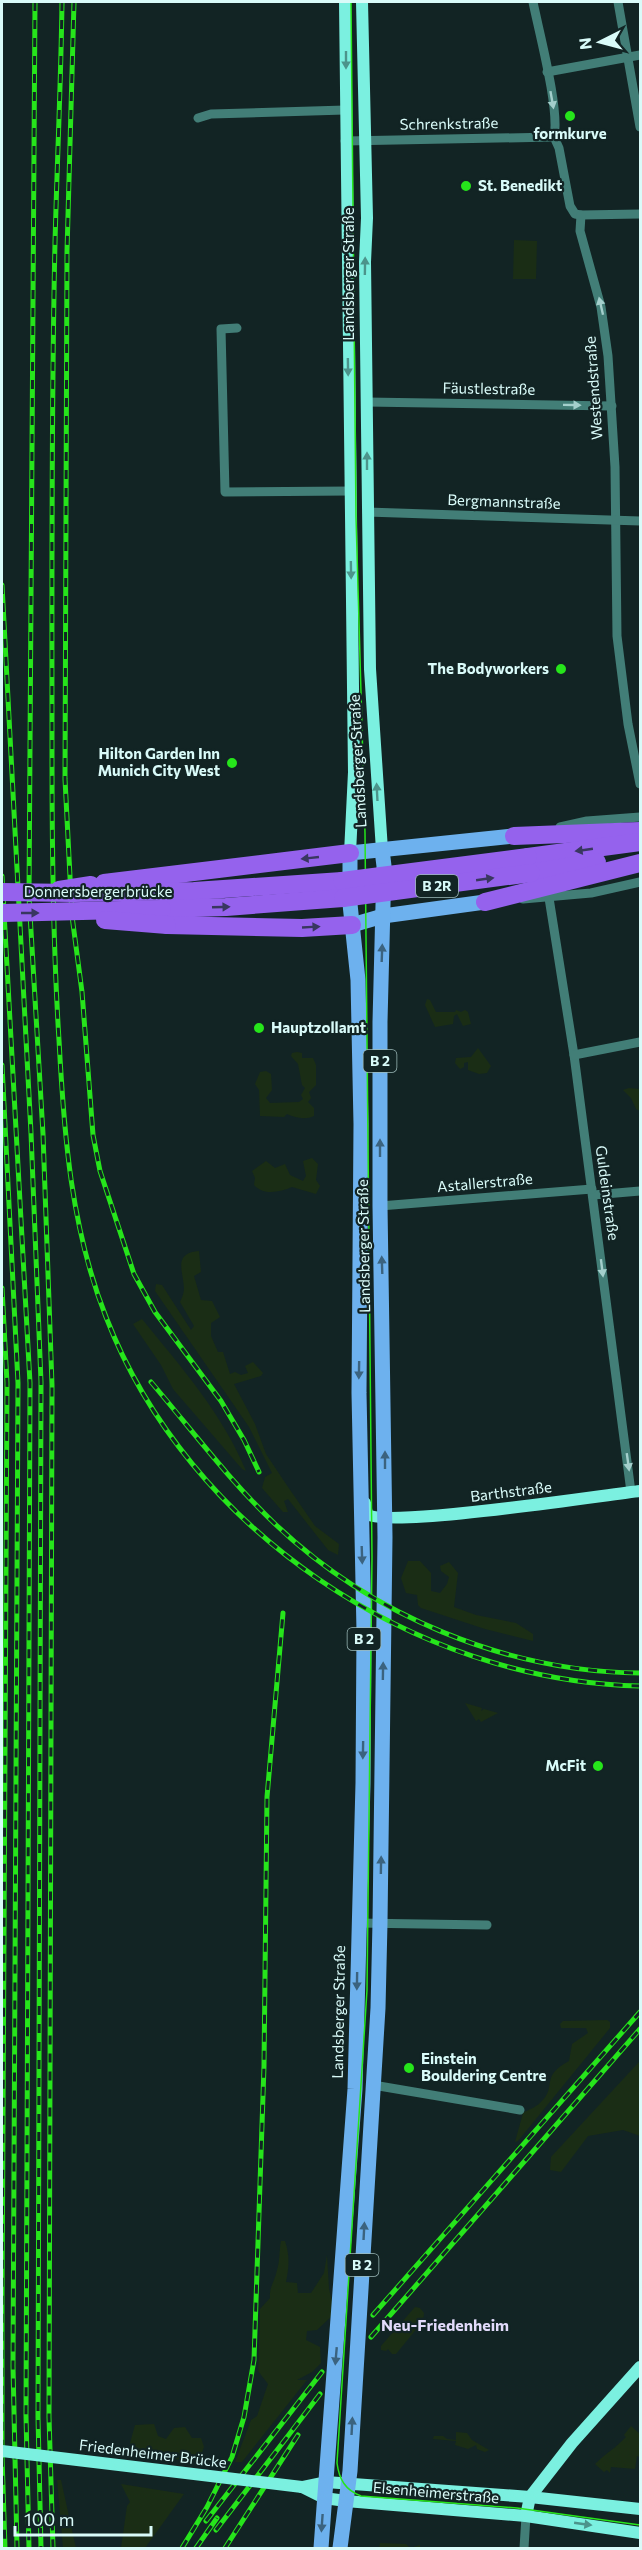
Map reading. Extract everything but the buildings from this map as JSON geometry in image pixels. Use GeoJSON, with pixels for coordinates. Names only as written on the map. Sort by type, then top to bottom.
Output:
{"type":"FeatureCollection","features":[{"type":"Feature","properties":{"kind":"highway"},"geometry":{"type":"LineString","coordinates":[[514,836],[640,831]]}},
{"type":"Feature","properties":{"kind":"highway","name":"B 2R"},"geometry":{"type":"LineString","coordinates":[[59,913],[290,903],[390,893],[640,842]]}},
{"type":"Feature","properties":{"kind":"highway"},"geometry":{"type":"LineString","coordinates":[[46,892],[271,862],[350,854]]}},
{"type":"Feature","properties":{"kind":"highway","name":"B 2R"},"geometry":{"type":"LineString","coordinates":[[530,865],[640,855]]}},
{"type":"Feature","properties":{"kind":"highway"},"geometry":{"type":"LineString","coordinates":[[485,902],[640,863]]}},
{"type":"Feature","properties":{"kind":"highway","name":"Donnersbergerbrücke"},"geometry":{"type":"LineString","coordinates":[[2,892],[194,891],[530,865]]}},
{"type":"Feature","properties":{"kind":"highway","name":"Donnersbergerbrücke"},"geometry":{"type":"LineString","coordinates":[[2,913],[59,913]]}},
{"type":"Feature","properties":{"kind":"highway"},"geometry":{"type":"LineString","coordinates":[[59,913],[190,926],[269,928],[352,925]]}},
{"type":"Feature","properties":{"kind":"main road","name":"Landsberger Straße"},"geometry":{"type":"LineString","coordinates":[[321,2548],[357,2053],[358,1923],[363,1783],[364,1631],[360,1475],[358,980],[350,904],[354,772],[345,2]]}},
{"type":"Feature","properties":{"kind":"main road","name":"Landsberger Straße"},"geometry":{"type":"LineString","coordinates":[[340,2548],[348,2484],[373,2085],[380,1923],[385,1519],[380,1206],[382,850],[370,669],[366,402],[366,141],[362,2]]}},
{"type":"Feature","properties":{"kind":"main road"},"geometry":{"type":"LineString","coordinates":[[350,854],[514,836]]}},
{"type":"Feature","properties":{"kind":"main road"},"geometry":{"type":"LineString","coordinates":[[352,925],[383,916],[485,902]]}},
{"type":"Feature","properties":{"kind":"main road","name":"Landsberger Straße"},"geometry":{"type":"LineString","coordinates":[[360,1475],[367,1514],[385,1519]]}},
{"type":"Feature","properties":{"kind":"main road","name":"Barthstraße"},"geometry":{"type":"LineString","coordinates":[[385,1519],[476,1512],[636,1492]]}},
{"type":"Feature","properties":{"kind":"main road"},"geometry":{"type":"LineString","coordinates":[[526,2516],[530,2498],[572,2443],[640,2367]]}},
{"type":"Feature","properties":{"kind":"main road","name":"Friedenheimer Brücke"},"geometry":{"type":"LineString","coordinates":[[2,2451],[302,2487],[326,2482],[348,2484]]}},
{"type":"Feature","properties":{"kind":"main road","name":"Elsenheimerstraße"},"geometry":{"type":"LineString","coordinates":[[348,2484],[530,2498],[640,2510]]}},
{"type":"Feature","properties":{"kind":"main road","name":"Friedenheimer Brücke"},"geometry":{"type":"LineString","coordinates":[[302,2487],[324,2498]]}},
{"type":"Feature","properties":{"kind":"main road","name":"Elsenheimerstraße"},"geometry":{"type":"LineString","coordinates":[[324,2498],[526,2516],[640,2532]]}},
{"type":"Feature","properties":{"kind":"street","name":"Westendstraße"},"geometry":{"type":"LineString","coordinates":[[533,2],[556,127],[554,137],[559,148],[570,206],[580,218],[583,244],[601,307],[607,348],[612,406],[617,636],[627,724],[640,784]]}},
{"type":"Feature","properties":{"kind":"street"},"geometry":{"type":"LineString","coordinates":[[618,2],[640,127]]}},
{"type":"Feature","properties":{"kind":"street"},"geometry":{"type":"LineString","coordinates":[[547,72],[640,55]]}},
{"type":"Feature","properties":{"kind":"street"},"geometry":{"type":"LineString","coordinates":[[198,117],[211,114],[345,110]]}},
{"type":"Feature","properties":{"kind":"street","name":"Schrenkstraße"},"geometry":{"type":"LineString","coordinates":[[345,141],[554,137]]}},
{"type":"Feature","properties":{"kind":"street"},"geometry":{"type":"LineString","coordinates":[[580,218],[640,214]]}},
{"type":"Feature","properties":{"kind":"street"},"geometry":{"type":"LineString","coordinates":[[237,328],[221,329],[225,492],[350,491]]}},
{"type":"Feature","properties":{"kind":"street","name":"Fäustlestraße"},"geometry":{"type":"LineString","coordinates":[[366,402],[612,406]]}},
{"type":"Feature","properties":{"kind":"street","name":"Bergmannstraße"},"geometry":{"type":"LineString","coordinates":[[367,512],[640,521]]}},
{"type":"Feature","properties":{"kind":"street"},"geometry":{"type":"LineString","coordinates":[[514,836],[587,821],[640,817]]}},
{"type":"Feature","properties":{"kind":"street"},"geometry":{"type":"LineString","coordinates":[[485,902],[591,893],[640,882]]}},
{"type":"Feature","properties":{"kind":"street","name":"Guldeinstraße"},"geometry":{"type":"LineString","coordinates":[[549,898],[574,1055],[636,1492]]}},
{"type":"Feature","properties":{"kind":"street"},"geometry":{"type":"LineString","coordinates":[[574,1055],[640,1042]]}},
{"type":"Feature","properties":{"kind":"street","name":"Astallerstraße"},"geometry":{"type":"LineString","coordinates":[[380,1206],[640,1191]]}},
{"type":"Feature","properties":{"kind":"street"},"geometry":{"type":"LineString","coordinates":[[358,1923],[487,1924]]}},
{"type":"Feature","properties":{"kind":"street"},"geometry":{"type":"LineString","coordinates":[[373,2085],[520,2110]]}},
{"type":"Feature","properties":{"kind":"street"},"geometry":{"type":"LineString","coordinates":[[524,2548],[526,2516]]}},
{"type":"Feature","properties":{"kind":"green space"},"geometry":{"type":"Polygon","coordinates":[[[514,240],[537,241],[536,279],[513,279],[514,240]]]}},
{"type":"Feature","properties":{"kind":"green space"},"geometry":{"type":"Polygon","coordinates":[[[427,999],[430,1000],[436,1012],[465,1010],[468,1012],[471,1024],[463,1026],[457,1014],[454,1016],[453,1024],[435,1027],[425,1005],[427,999]]]}},
{"type":"Feature","properties":{"kind":"green space"},"geometry":{"type":"Polygon","coordinates":[[[478,1048],[491,1066],[487,1073],[479,1074],[468,1070],[468,1062],[464,1063],[464,1067],[460,1069],[455,1063],[456,1058],[471,1057],[478,1048]]]}},
{"type":"Feature","properties":{"kind":"green space"},"geometry":{"type":"Polygon","coordinates":[[[292,1053],[302,1053],[302,1058],[313,1058],[316,1065],[316,1085],[309,1092],[311,1098],[308,1102],[314,1108],[314,1116],[304,1118],[287,1114],[284,1117],[260,1116],[259,1090],[255,1084],[260,1072],[266,1071],[271,1074],[272,1090],[266,1098],[270,1103],[299,1102],[303,1099],[301,1095],[305,1088],[302,1085],[298,1064],[291,1056],[292,1053]]]}},
{"type":"Feature","properties":{"kind":"green space"},"geometry":{"type":"Polygon","coordinates":[[[640,1089],[640,1111],[636,1109],[631,1098],[623,1090],[640,1089]]]}},
{"type":"Feature","properties":{"kind":"green space"},"geometry":{"type":"Polygon","coordinates":[[[312,1158],[318,1164],[316,1180],[320,1186],[316,1194],[292,1187],[267,1192],[254,1185],[255,1178],[252,1171],[266,1161],[275,1168],[285,1164],[290,1175],[303,1181],[306,1176],[303,1161],[312,1158]]]}},
{"type":"Feature","properties":{"kind":"green space"},"geometry":{"type":"Polygon","coordinates":[[[199,1251],[201,1272],[194,1276],[201,1300],[212,1301],[220,1317],[211,1323],[211,1336],[218,1352],[223,1352],[230,1374],[248,1373],[245,1366],[253,1362],[263,1373],[261,1376],[234,1384],[255,1424],[266,1454],[315,1526],[339,1544],[338,1555],[328,1550],[288,1499],[284,1501],[288,1512],[283,1512],[262,1488],[265,1477],[272,1473],[249,1427],[155,1291],[156,1284],[162,1285],[191,1330],[194,1326],[180,1302],[184,1288],[181,1264],[186,1255],[199,1251]]]}},
{"type":"Feature","properties":{"kind":"green space"},"geometry":{"type":"Polygon","coordinates":[[[142,1319],[213,1410],[246,1471],[173,1389],[161,1365],[133,1324],[142,1319]]]}},
{"type":"Feature","properties":{"kind":"green space"},"geometry":{"type":"Polygon","coordinates":[[[408,1561],[420,1561],[431,1573],[431,1591],[440,1593],[449,1577],[441,1571],[440,1566],[449,1562],[458,1573],[454,1607],[476,1615],[516,1623],[533,1634],[533,1641],[485,1629],[421,1608],[418,1605],[417,1595],[406,1593],[401,1578],[408,1561]]]}},
{"type":"Feature","properties":{"kind":"green space"},"geometry":{"type":"Polygon","coordinates":[[[465,1703],[482,1708],[481,1711],[484,1709],[498,1713],[481,1722],[479,1719],[476,1721],[465,1703]]]}},
{"type":"Feature","properties":{"kind":"green space"},"geometry":{"type":"Polygon","coordinates":[[[607,2020],[610,2022],[610,2028],[515,2142],[523,2113],[545,2097],[554,2072],[569,2061],[572,2044],[588,2033],[586,2028],[561,2028],[560,2024],[563,2021],[607,2020]]]}},
{"type":"Feature","properties":{"kind":"green space"},"geometry":{"type":"Polygon","coordinates":[[[639,2062],[640,2136],[623,2130],[588,2136],[561,2172],[550,2170],[551,2157],[639,2062]]]}},
{"type":"Feature","properties":{"kind":"green space"},"geometry":{"type":"Polygon","coordinates":[[[281,2241],[285,2241],[288,2257],[286,2282],[297,2283],[298,2293],[311,2293],[324,2273],[327,2255],[329,2289],[335,2313],[317,2330],[307,2331],[306,2340],[320,2347],[321,2363],[312,2372],[297,2380],[307,2380],[242,2462],[235,2462],[251,2420],[257,2416],[268,2384],[258,2371],[260,2309],[270,2298],[278,2267],[281,2241]]]}},
{"type":"Feature","properties":{"kind":"green space"},"geometry":{"type":"Polygon","coordinates":[[[415,2307],[420,2308],[424,2313],[423,2321],[396,2354],[392,2354],[388,2349],[381,2350],[381,2346],[415,2307]]]}},
{"type":"Feature","properties":{"kind":"green space"},"geometry":{"type":"Polygon","coordinates":[[[154,2424],[158,2436],[166,2439],[174,2428],[185,2427],[192,2438],[201,2438],[204,2447],[200,2458],[180,2460],[161,2454],[147,2457],[138,2455],[130,2443],[135,2425],[154,2424]]]}},
{"type":"Feature","properties":{"kind":"green space"},"geometry":{"type":"Polygon","coordinates":[[[631,2426],[640,2434],[640,2457],[637,2456],[635,2469],[611,2467],[610,2473],[607,2470],[604,2472],[595,2464],[626,2437],[624,2435],[631,2426]]]}},
{"type":"Feature","properties":{"kind":"green space"},"geometry":{"type":"Polygon","coordinates":[[[456,2432],[467,2433],[472,2440],[489,2450],[485,2452],[477,2449],[476,2445],[468,2449],[455,2445],[456,2441],[433,2439],[434,2436],[443,2436],[456,2440],[456,2432]]]}},
{"type":"Feature","properties":{"kind":"green space"},"geometry":{"type":"Polygon","coordinates":[[[57,2480],[61,2480],[76,2548],[63,2548],[57,2480]]]}},
{"type":"Feature","properties":{"kind":"green space"},"geometry":{"type":"Polygon","coordinates":[[[121,2484],[184,2494],[145,2548],[121,2548],[127,2506],[130,2502],[121,2484]]]}},
{"type":"Feature","properties":{"kind":"green space"},"geometry":{"type":"Polygon","coordinates":[[[380,2543],[406,2544],[410,2548],[379,2548],[380,2543]]]}},
{"type":"Feature","properties":{"kind":"tram line"},"geometry":{"type":"LineString","coordinates":[[351,2],[356,517],[365,833],[372,1557],[367,1990],[337,2463],[344,2483],[351,2491],[361,2496],[517,2508],[640,2525]]}},
{"type":"Feature","properties":{"kind":"railway"},"geometry":{"type":"LineString","coordinates":[[35,2],[29,897],[43,1134],[52,1385],[49,2417],[53,2548]]}},
{"type":"Feature","properties":{"kind":"railway"},"geometry":{"type":"LineString","coordinates":[[62,2],[53,372],[53,899],[61,1076],[67,1146],[77,1215],[94,1283],[106,1317],[143,1394],[192,1464],[251,1526],[319,1580],[393,1623],[473,1656],[556,1677],[640,1686]]}},
{"type":"Feature","properties":{"kind":"railway"},"geometry":{"type":"LineString","coordinates":[[74,2],[67,251],[65,779],[72,916],[82,992],[93,1135],[100,1171],[134,1274],[155,1312],[221,1401],[244,1440],[259,1472]]}},
{"type":"Feature","properties":{"kind":"railway"},"geometry":{"type":"LineString","coordinates":[[2,585],[31,1133],[41,1382],[38,2417],[41,2548]]}},
{"type":"Feature","properties":{"kind":"railway"},"geometry":{"type":"LineString","coordinates":[[2,876],[30,1383],[26,2415],[29,2548]]}},
{"type":"Feature","properties":{"kind":"railway"},"geometry":{"type":"LineString","coordinates":[[2,1065],[18,1383],[13,2366],[17,2548]]}},
{"type":"Feature","properties":{"kind":"railway"},"geometry":{"type":"LineString","coordinates":[[2,1288],[7,1383],[2,2304],[2,2456],[5,2548]]}},
{"type":"Feature","properties":{"kind":"railway"},"geometry":{"type":"LineString","coordinates":[[151,1382],[257,1507],[312,1556],[353,1585],[397,1611],[443,1632],[491,1649],[540,1662],[590,1670],[640,1673]]}},
{"type":"Feature","properties":{"kind":"railway"},"geometry":{"type":"LineString","coordinates":[[182,2548],[207,2507],[232,2457],[244,2417],[254,2360],[264,2066],[267,1797],[283,1613]]}},
{"type":"Feature","properties":{"kind":"railway"},"geometry":{"type":"LineString","coordinates":[[373,2315],[640,2012]]}},
{"type":"Feature","properties":{"kind":"railway"},"geometry":{"type":"LineString","coordinates":[[371,2337],[640,2029]]}},
{"type":"Feature","properties":{"kind":"railway"},"geometry":{"type":"LineString","coordinates":[[206,2521],[322,2372]]}},
{"type":"Feature","properties":{"kind":"railway"},"geometry":{"type":"LineString","coordinates":[[216,2530],[320,2394]]}},
{"type":"Feature","properties":{"kind":"railway"},"geometry":{"type":"LineString","coordinates":[[225,2548],[298,2435]]}},
{"type":"Feature","properties":{"kind":"railway"},"geometry":{"type":"LineString","coordinates":[[196,2548],[217,2518]]}},
{"type":"Feature","properties":{"kind":"place","name":"formkurve"},"geometry":{"type":"Point","coordinates":[570,116]}},
{"type":"Feature","properties":{"kind":"place","name":"St. Benedikt"},"geometry":{"type":"Point","coordinates":[466,186]}},
{"type":"Feature","properties":{"kind":"place","name":"The Bodyworkers"},"geometry":{"type":"Point","coordinates":[561,669]}},
{"type":"Feature","properties":{"kind":"place","name":"Hilton Garden Inn Munich City West"},"geometry":{"type":"Point","coordinates":[232,763]}},
{"type":"Feature","properties":{"kind":"place","name":"Hauptzollamt"},"geometry":{"type":"Point","coordinates":[259,1028]}},
{"type":"Feature","properties":{"kind":"place","name":"McFit"},"geometry":{"type":"Point","coordinates":[598,1766]}},
{"type":"Feature","properties":{"kind":"place","name":"Einstein Bouldering Centre"},"geometry":{"type":"Point","coordinates":[409,2068]}},
{"type":"Feature","properties":{"kind":"district","name":"Neu-Friedenheim"},"geometry":{"type":"Point","coordinates":[445,2325]}}]}
